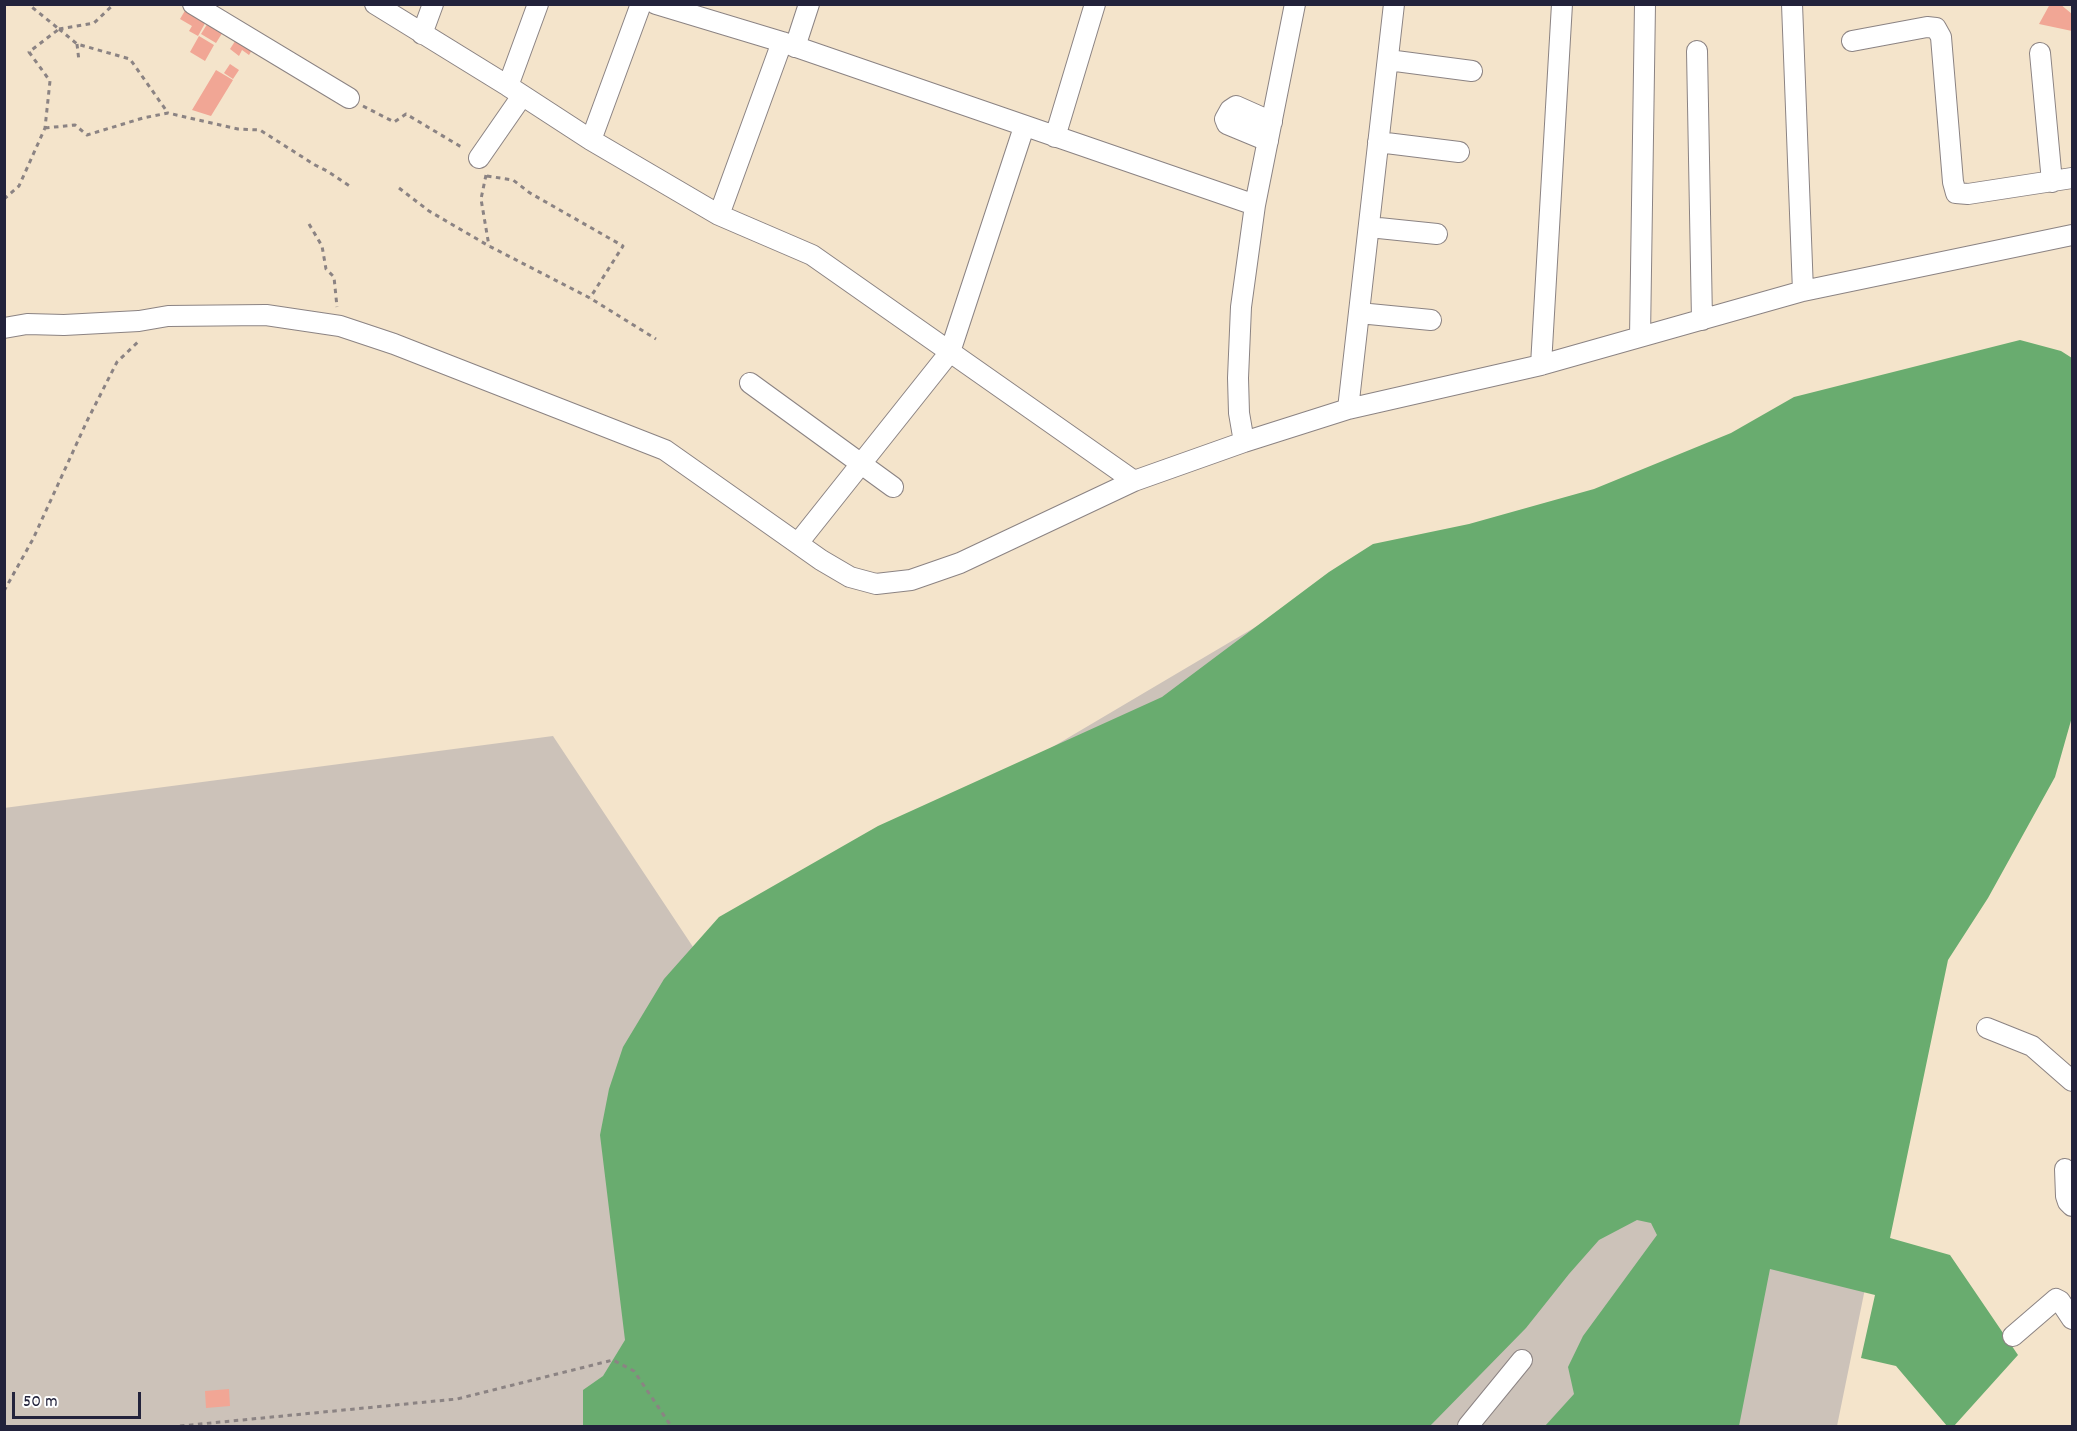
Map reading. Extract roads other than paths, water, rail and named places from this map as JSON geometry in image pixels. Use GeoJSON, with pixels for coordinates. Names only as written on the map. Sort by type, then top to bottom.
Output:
{"type":"FeatureCollection","features":[{"type":"Feature","properties":{"kind":"street"},"geometry":{"type":"LineString","coordinates":[[193,4],[349,98]]}},
{"type":"Feature","properties":{"kind":"street"},"geometry":{"type":"LineString","coordinates":[[375,4],[591,140],[719,215],[812,255],[1134,481]]}},
{"type":"Feature","properties":{"kind":"street"},"geometry":{"type":"LineString","coordinates":[[422,33],[433,4]]}},
{"type":"Feature","properties":{"kind":"street"},"geometry":{"type":"LineString","coordinates":[[479,158],[515,91],[538,4]]}},
{"type":"Feature","properties":{"kind":"street"},"geometry":{"type":"LineString","coordinates":[[591,140],[641,4]]}},
{"type":"Feature","properties":{"kind":"street"},"geometry":{"type":"LineString","coordinates":[[719,215],[789,44],[809,4]]}},
{"type":"Feature","properties":{"kind":"street"},"geometry":{"type":"LineString","coordinates":[[1055,137],[1095,4]]}},
{"type":"Feature","properties":{"kind":"street"},"geometry":{"type":"LineString","coordinates":[[1244,442],[1239,402],[1240,319],[1255,205],[1295,4]]}},
{"type":"Feature","properties":{"kind":"street"},"geometry":{"type":"LineString","coordinates":[[1348,409],[1394,4]]}},
{"type":"Feature","properties":{"kind":"street"},"geometry":{"type":"LineString","coordinates":[[1541,365],[1562,4]]}},
{"type":"Feature","properties":{"kind":"street"},"geometry":{"type":"LineString","coordinates":[[1640,337],[1645,4]]}},
{"type":"Feature","properties":{"kind":"street"},"geometry":{"type":"LineString","coordinates":[[1792,4],[1803,291]]}},
{"type":"Feature","properties":{"kind":"street"},"geometry":{"type":"LineString","coordinates":[[660,5],[789,44],[1255,205]]}},
{"type":"Feature","properties":{"kind":"street"},"geometry":{"type":"LineString","coordinates":[[1852,42],[1927,27],[1936,28],[1941,37],[1953,182],[1956,193],[1968,194],[2073,178]]}},
{"type":"Feature","properties":{"kind":"street"},"geometry":{"type":"LineString","coordinates":[[1697,51],[1702,320]]}},
{"type":"Feature","properties":{"kind":"street"},"geometry":{"type":"LineString","coordinates":[[2040,53],[2052,182]]}},
{"type":"Feature","properties":{"kind":"street"},"geometry":{"type":"LineString","coordinates":[[1388,60],[1472,71]]}},
{"type":"Feature","properties":{"kind":"street"},"geometry":{"type":"LineString","coordinates":[[1268,141],[1227,124],[1225,119],[1236,105],[1272,122]]}},
{"type":"Feature","properties":{"kind":"street"},"geometry":{"type":"LineString","coordinates":[[798,543],[950,352],[1024,127]]}},
{"type":"Feature","properties":{"kind":"street"},"geometry":{"type":"LineString","coordinates":[[1378,142],[1459,152]]}},
{"type":"Feature","properties":{"kind":"street"},"geometry":{"type":"LineString","coordinates":[[1368,227],[1437,234]]}},
{"type":"Feature","properties":{"kind":"street"},"geometry":{"type":"LineString","coordinates":[[4,328],[27,324],[63,325],[139,321],[168,316],[266,315],[340,326],[394,344],[665,450],[850,577],[876,584],[912,580],[960,563],[1134,481],[1244,442],[1348,409],[1541,365],[1803,291],[2073,235]]}},
{"type":"Feature","properties":{"kind":"street"},"geometry":{"type":"LineString","coordinates":[[1359,313],[1431,320]]}},
{"type":"Feature","properties":{"kind":"street"},"geometry":{"type":"LineString","coordinates":[[750,383],[893,487]]}},
{"type":"Feature","properties":{"kind":"street"},"geometry":{"type":"LineString","coordinates":[[1987,1028],[2032,1046],[2073,1081]]}},
{"type":"Feature","properties":{"kind":"street"},"geometry":{"type":"LineString","coordinates":[[2065,1169],[2066,1196],[2073,1206]]}},
{"type":"Feature","properties":{"kind":"street"},"geometry":{"type":"LineString","coordinates":[[2013,1336],[2056,1299],[2073,1318]]}},
{"type":"Feature","properties":{"kind":"street"},"geometry":{"type":"LineString","coordinates":[[1468,1426],[1522,1360]]}}]}
